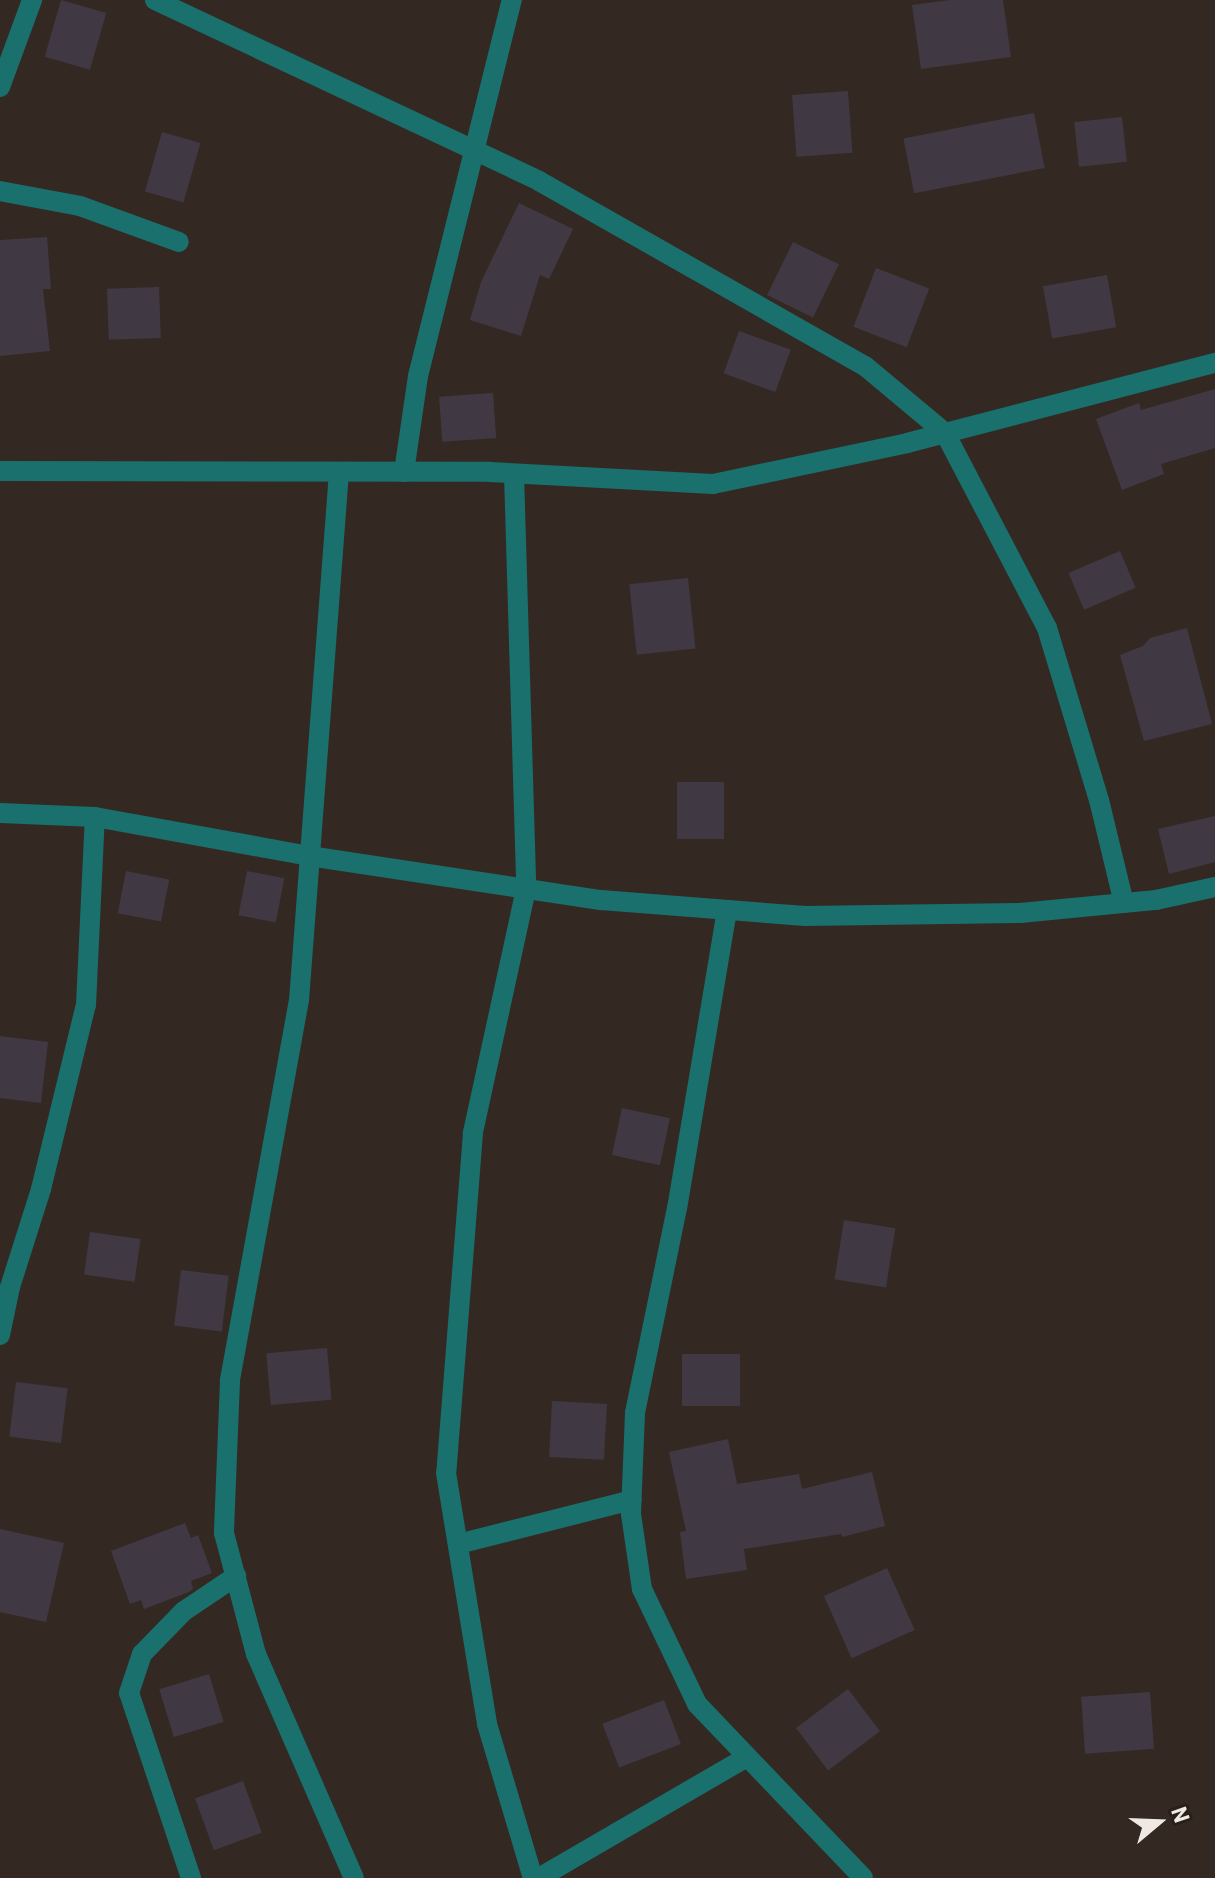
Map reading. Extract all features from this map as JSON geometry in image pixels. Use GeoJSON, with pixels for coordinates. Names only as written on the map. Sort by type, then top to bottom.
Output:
{"type":"FeatureCollection","features":[{"type":"Feature","properties":{"kind":"street"},"geometry":{"type":"LineString","coordinates":[[0,87],[32,0]]}},
{"type":"Feature","properties":{"kind":"street"},"geometry":{"type":"LineString","coordinates":[[155,0],[539,181],[865,366],[945,433],[1047,628],[1099,800],[1124,903]]}},
{"type":"Feature","properties":{"kind":"street"},"geometry":{"type":"LineString","coordinates":[[404,472],[418,376],[472,150],[512,0]]}},
{"type":"Feature","properties":{"kind":"street"},"geometry":{"type":"LineString","coordinates":[[0,191],[80,206],[179,242]]}},
{"type":"Feature","properties":{"kind":"street"},"geometry":{"type":"LineString","coordinates":[[0,471],[514,474],[713,484],[945,433],[1215,363]]}},
{"type":"Feature","properties":{"kind":"street"},"geometry":{"type":"LineString","coordinates":[[339,472],[299,1000],[230,1381],[224,1533],[256,1654],[354,1878]]}},
{"type":"Feature","properties":{"kind":"street"},"geometry":{"type":"LineString","coordinates":[[514,474],[526,889],[473,1133],[446,1473],[487,1724],[533,1878]]}},
{"type":"Feature","properties":{"kind":"street"},"geometry":{"type":"LineString","coordinates":[[0,813],[95,817],[309,856],[601,900],[805,916],[1020,913],[1124,903],[1215,887]]}},
{"type":"Feature","properties":{"kind":"street"},"geometry":{"type":"LineString","coordinates":[[0,1335],[10,1287],[41,1189],[86,1005],[95,817]]}},
{"type":"Feature","properties":{"kind":"street"},"geometry":{"type":"LineString","coordinates":[[727,910],[677,1208],[635,1413],[632,1500],[642,1589],[697,1704],[863,1878]]}},
{"type":"Feature","properties":{"kind":"street"},"geometry":{"type":"LineString","coordinates":[[458,1544],[632,1500]]}},
{"type":"Feature","properties":{"kind":"street"},"geometry":{"type":"LineString","coordinates":[[191,1878],[129,1693],[142,1654],[184,1611],[236,1576]]}},
{"type":"Feature","properties":{"kind":"street"},"geometry":{"type":"LineString","coordinates":[[539,1878],[747,1757]]}},
{"type":"Feature","properties":{"kind":"building"},"geometry":{"type":"Polygon","coordinates":[[[61,0],[106,13],[90,70],[45,57],[61,0]]]}},
{"type":"Feature","properties":{"kind":"building"},"geometry":{"type":"Polygon","coordinates":[[[950,0],[1003,0],[1011,57],[921,69],[912,5],[950,0]]]}},
{"type":"Feature","properties":{"kind":"building"},"geometry":{"type":"Polygon","coordinates":[[[848,91],[852,153],[796,157],[792,95],[848,91]]]}},
{"type":"Feature","properties":{"kind":"building"},"geometry":{"type":"Polygon","coordinates":[[[1034,113],[1045,168],[914,193],[903,138],[1034,113]]]}},
{"type":"Feature","properties":{"kind":"building"},"geometry":{"type":"Polygon","coordinates":[[[1122,117],[1127,162],[1079,167],[1074,122],[1122,117]]]}},
{"type":"Feature","properties":{"kind":"building"},"geometry":{"type":"Polygon","coordinates":[[[162,132],[200,143],[183,203],[145,192],[162,132]]]}},
{"type":"Feature","properties":{"kind":"building"},"geometry":{"type":"Polygon","coordinates":[[[519,203],[573,229],[549,279],[540,275],[521,336],[470,320],[481,282],[519,203]]]}},
{"type":"Feature","properties":{"kind":"building"},"geometry":{"type":"Polygon","coordinates":[[[47,237],[51,289],[43,289],[50,351],[0,356],[0,240],[47,237]]]}},
{"type":"Feature","properties":{"kind":"building"},"geometry":{"type":"Polygon","coordinates":[[[793,242],[839,264],[813,317],[767,295],[793,242]]]}},
{"type":"Feature","properties":{"kind":"building"},"geometry":{"type":"Polygon","coordinates":[[[876,268],[929,288],[907,347],[853,327],[876,268]]]}},
{"type":"Feature","properties":{"kind":"building"},"geometry":{"type":"Polygon","coordinates":[[[1107,275],[1116,327],[1052,338],[1043,286],[1107,275]]]}},
{"type":"Feature","properties":{"kind":"building"},"geometry":{"type":"Polygon","coordinates":[[[159,287],[161,338],[109,340],[107,289],[159,287]]]}},
{"type":"Feature","properties":{"kind":"building"},"geometry":{"type":"Polygon","coordinates":[[[739,331],[791,350],[775,392],[724,373],[739,331]]]}},
{"type":"Feature","properties":{"kind":"building"},"geometry":{"type":"Polygon","coordinates":[[[1215,389],[1215,448],[1161,464],[1164,474],[1122,490],[1096,419],[1139,403],[1141,410],[1215,389]]]}},
{"type":"Feature","properties":{"kind":"building"},"geometry":{"type":"Polygon","coordinates":[[[493,393],[496,438],[442,442],[439,397],[493,393]]]}},
{"type":"Feature","properties":{"kind":"building"},"geometry":{"type":"Polygon","coordinates":[[[1120,551],[1136,588],[1084,610],[1068,573],[1120,551]]]}},
{"type":"Feature","properties":{"kind":"building"},"geometry":{"type":"Polygon","coordinates":[[[688,578],[695,649],[637,655],[629,584],[688,578]]]}},
{"type":"Feature","properties":{"kind":"building"},"geometry":{"type":"Polygon","coordinates":[[[1187,628],[1212,724],[1144,741],[1120,655],[1143,646],[1150,638],[1187,628]]]}},
{"type":"Feature","properties":{"kind":"building"},"geometry":{"type":"Polygon","coordinates":[[[677,782],[724,782],[724,839],[677,839],[677,782]]]}},
{"type":"Feature","properties":{"kind":"building"},"geometry":{"type":"Polygon","coordinates":[[[1215,816],[1215,862],[1169,874],[1158,829],[1215,816]]]}},
{"type":"Feature","properties":{"kind":"building"},"geometry":{"type":"Polygon","coordinates":[[[126,871],[169,879],[161,922],[118,913],[126,871]]]}},
{"type":"Feature","properties":{"kind":"building"},"geometry":{"type":"Polygon","coordinates":[[[247,871],[284,878],[276,922],[238,915],[247,871]]]}},
{"type":"Feature","properties":{"kind":"building"},"geometry":{"type":"Polygon","coordinates":[[[0,1036],[48,1042],[41,1103],[0,1098],[0,1036]]]}},
{"type":"Feature","properties":{"kind":"building"},"geometry":{"type":"Polygon","coordinates":[[[622,1108],[670,1118],[660,1165],[612,1155],[622,1108]]]}},
{"type":"Feature","properties":{"kind":"building"},"geometry":{"type":"Polygon","coordinates":[[[844,1220],[895,1228],[886,1287],[835,1279],[844,1220]]]}},
{"type":"Feature","properties":{"kind":"building"},"geometry":{"type":"Polygon","coordinates":[[[90,1232],[141,1239],[135,1282],[84,1275],[90,1232]]]}},
{"type":"Feature","properties":{"kind":"building"},"geometry":{"type":"Polygon","coordinates":[[[181,1270],[229,1276],[222,1331],[174,1326],[181,1270]]]}},
{"type":"Feature","properties":{"kind":"building"},"geometry":{"type":"Polygon","coordinates":[[[327,1348],[332,1400],[271,1405],[266,1353],[327,1348]]]}},
{"type":"Feature","properties":{"kind":"building"},"geometry":{"type":"Polygon","coordinates":[[[682,1354],[740,1354],[740,1406],[682,1406],[682,1354]]]}},
{"type":"Feature","properties":{"kind":"building"},"geometry":{"type":"Polygon","coordinates":[[[16,1382],[68,1388],[61,1443],[9,1437],[16,1382]]]}},
{"type":"Feature","properties":{"kind":"building"},"geometry":{"type":"Polygon","coordinates":[[[552,1401],[607,1404],[604,1460],[549,1457],[552,1401]]]}},
{"type":"Feature","properties":{"kind":"building"},"geometry":{"type":"Polygon","coordinates":[[[728,1439],[737,1484],[799,1474],[802,1489],[872,1472],[885,1526],[842,1537],[841,1534],[744,1549],[747,1570],[686,1579],[680,1532],[686,1531],[669,1452],[728,1439]]]}},
{"type":"Feature","properties":{"kind":"building"},"geometry":{"type":"Polygon","coordinates":[[[185,1523],[191,1538],[198,1535],[212,1573],[191,1581],[193,1589],[189,1592],[144,1609],[141,1600],[130,1604],[111,1551],[185,1523]]]}},
{"type":"Feature","properties":{"kind":"building"},"geometry":{"type":"Polygon","coordinates":[[[0,1529],[64,1543],[46,1622],[0,1612],[0,1529]]]}},
{"type":"Feature","properties":{"kind":"building"},"geometry":{"type":"Polygon","coordinates":[[[887,1568],[915,1630],[852,1658],[824,1596],[887,1568]]]}},
{"type":"Feature","properties":{"kind":"building"},"geometry":{"type":"Polygon","coordinates":[[[209,1674],[224,1722],[174,1737],[159,1689],[209,1674]]]}},
{"type":"Feature","properties":{"kind":"building"},"geometry":{"type":"Polygon","coordinates":[[[848,1689],[880,1731],[828,1770],[796,1728],[848,1689]]]}},
{"type":"Feature","properties":{"kind":"building"},"geometry":{"type":"Polygon","coordinates":[[[1150,1692],[1154,1749],[1085,1754],[1081,1697],[1150,1692]]]}},
{"type":"Feature","properties":{"kind":"building"},"geometry":{"type":"Polygon","coordinates":[[[664,1700],[681,1744],[619,1768],[602,1724],[664,1700]]]}},
{"type":"Feature","properties":{"kind":"building"},"geometry":{"type":"Polygon","coordinates":[[[243,1781],[262,1833],[214,1850],[195,1798],[243,1781]]]}}]}
